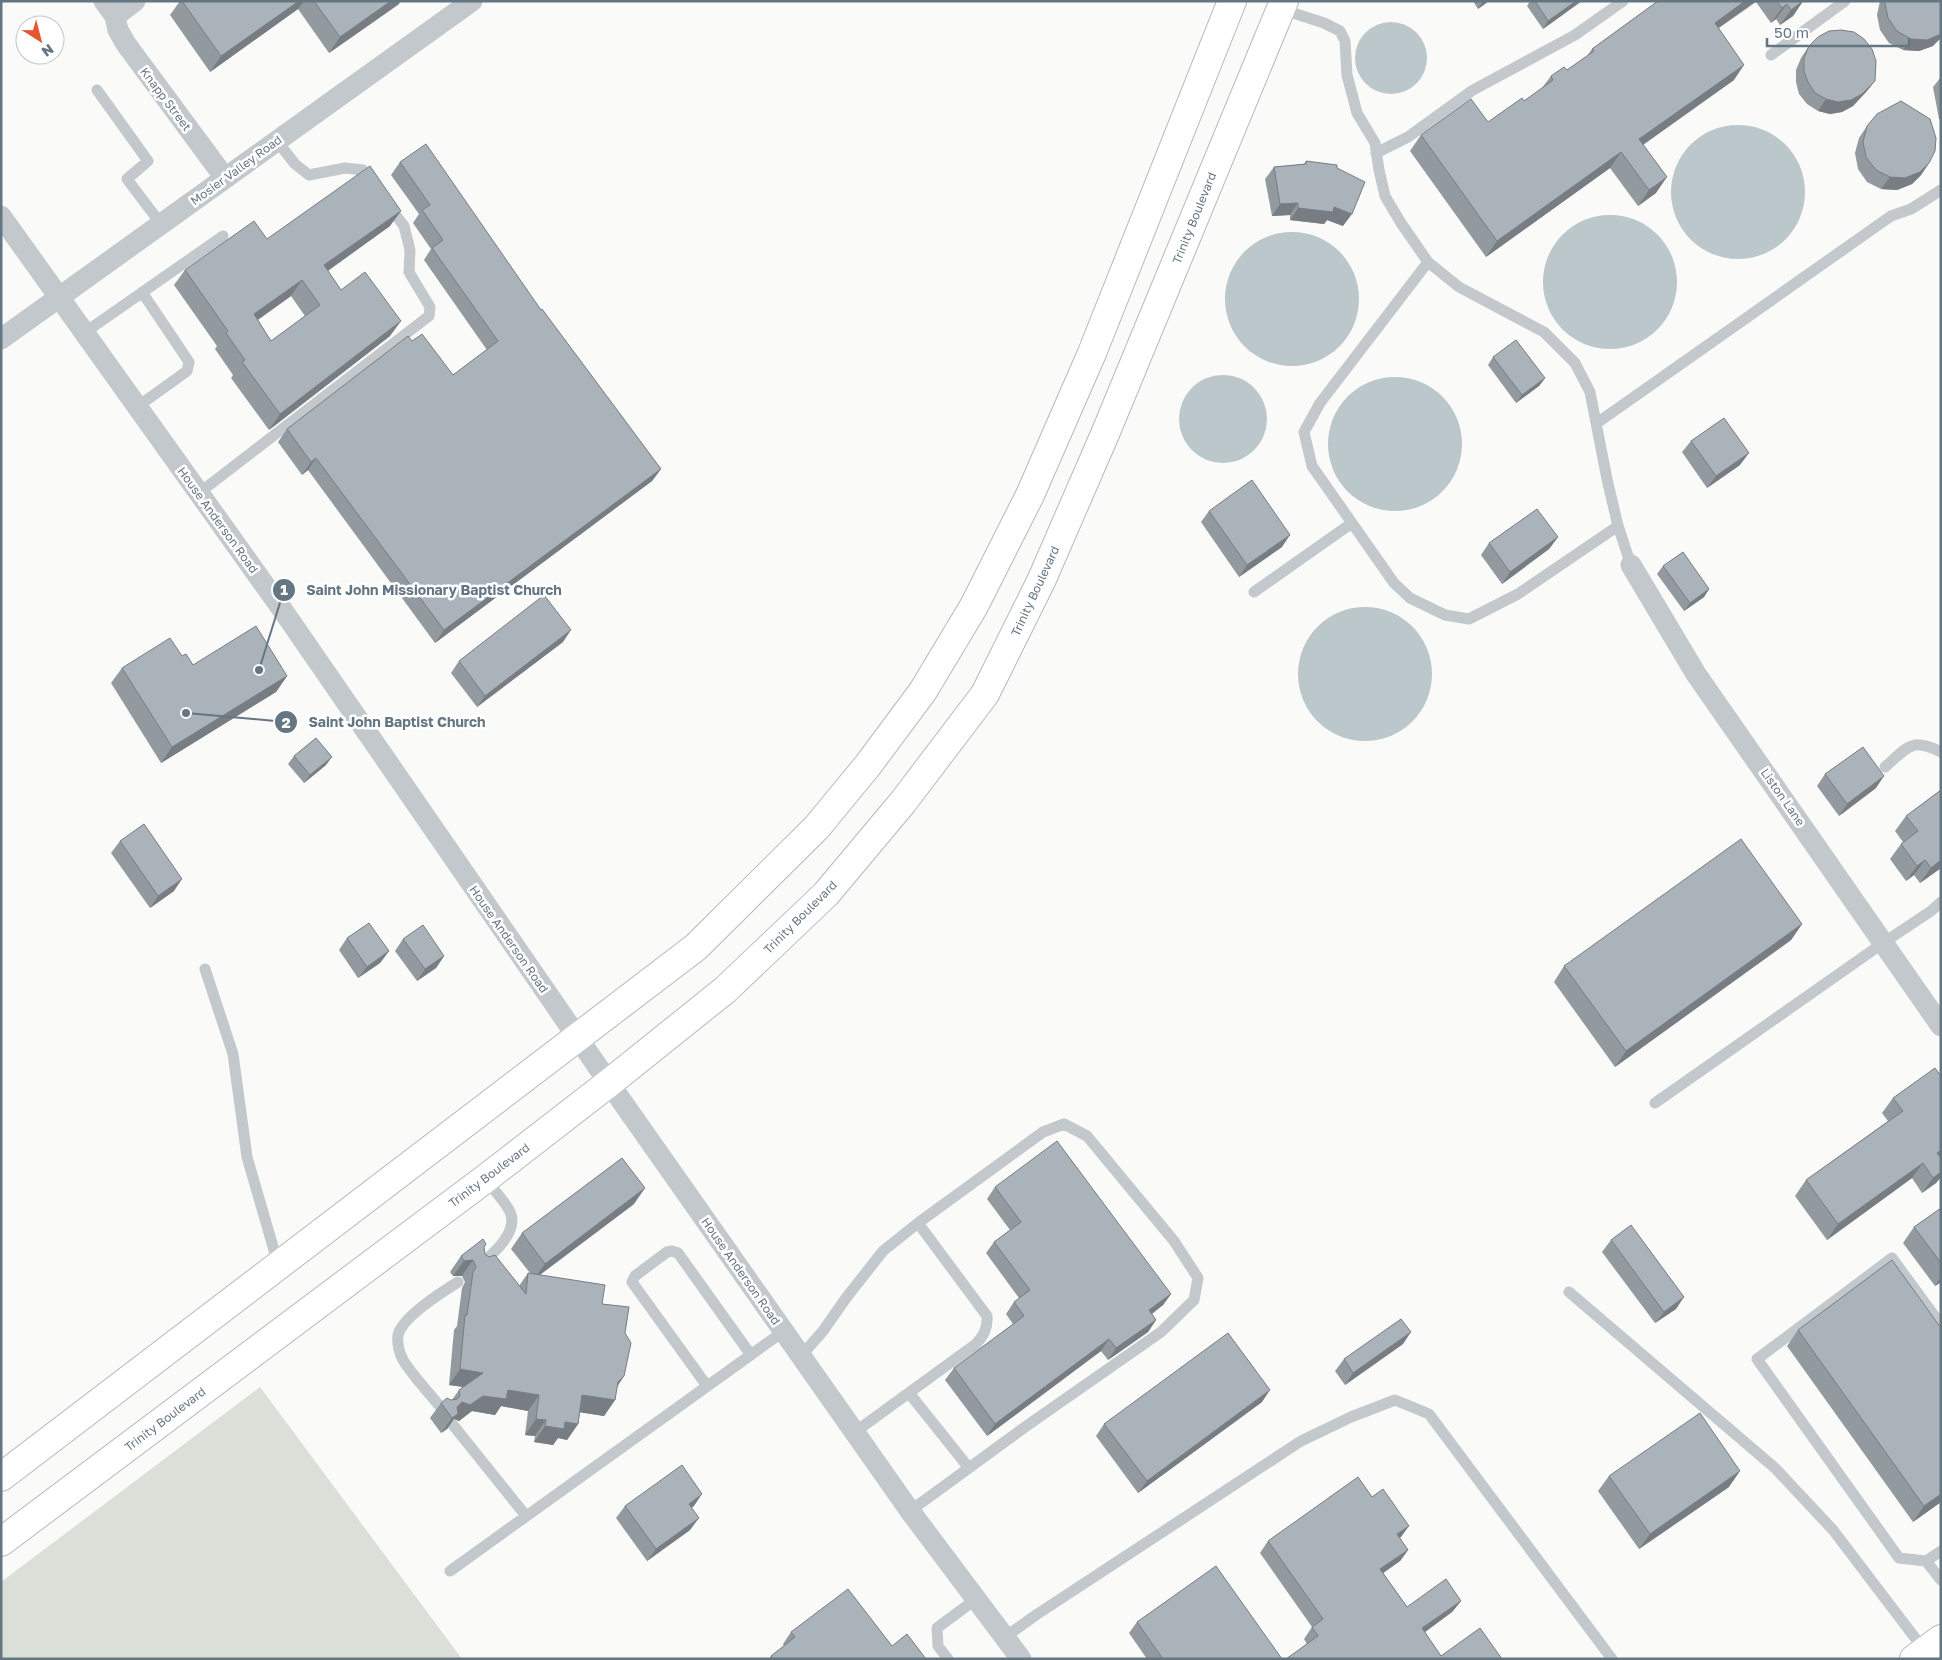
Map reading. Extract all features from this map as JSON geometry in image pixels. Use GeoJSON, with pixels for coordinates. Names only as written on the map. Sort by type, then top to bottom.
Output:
{"type":"FeatureCollection","features":[{"type":"Feature","properties":{"kind":"main road"},"geometry":{"type":"LineString","coordinates":[[1,1477],[696,946],[817,827],[868,765],[923,691],[974,606],[1030,495],[1092,353],[1232,1]]}},
{"type":"Feature","properties":{"kind":"main road","name":"Trinity Boulevard"},"geometry":{"type":"LineString","coordinates":[[1,1542],[484,1179],[609,1083],[725,990],[826,894],[903,802],[984,694],[1042,579],[1097,452],[1275,4]]}},
{"type":"Feature","properties":{"kind":"street"},"geometry":{"type":"LineString","coordinates":[[109,8],[134,1]]}},
{"type":"Feature","properties":{"kind":"street","name":"Mosier Valley Road"},"geometry":{"type":"LineString","coordinates":[[1,339],[472,1]]}},
{"type":"Feature","properties":{"kind":"street","name":"Knapp Street"},"geometry":{"type":"LineString","coordinates":[[109,8],[126,44],[225,178]]}},
{"type":"Feature","properties":{"kind":"street","name":"House Anderson Road"},"geometry":{"type":"LineString","coordinates":[[1,216],[284,612],[609,1083],[910,1511],[1021,1659]]}},
{"type":"Feature","properties":{"kind":"street","name":"Liston Lane"},"geometry":{"type":"LineString","coordinates":[[1630,565],[1696,674],[1941,1026]]}},
{"type":"Feature","properties":{"kind":"lane"},"geometry":{"type":"LineString","coordinates":[[1376,153],[1408,137],[1473,90],[1575,35],[1623,1]]}},
{"type":"Feature","properties":{"kind":"lane"},"geometry":{"type":"LineString","coordinates":[[1772,55],[1845,1]]}},
{"type":"Feature","properties":{"kind":"lane"},"geometry":{"type":"LineString","coordinates":[[1275,4],[1340,31],[1345,41],[1347,75],[1357,112],[1375,143],[1385,196],[1428,262],[1459,287],[1544,332],[1575,363],[1590,392],[1607,479],[1618,526],[1630,565]]}},
{"type":"Feature","properties":{"kind":"lane"},"geometry":{"type":"LineString","coordinates":[[97,90],[148,161],[127,179],[161,224]]}},
{"type":"Feature","properties":{"kind":"lane"},"geometry":{"type":"LineString","coordinates":[[199,493],[429,316],[430,307],[410,272],[410,250],[404,226],[362,170],[345,168],[309,175],[295,164],[277,141]]}},
{"type":"Feature","properties":{"kind":"lane"},"geometry":{"type":"LineString","coordinates":[[1597,423],[1891,216],[1912,209],[1941,190]]}},
{"type":"Feature","properties":{"kind":"lane"},"geometry":{"type":"LineString","coordinates":[[84,333],[223,236]]}},
{"type":"Feature","properties":{"kind":"lane"},"geometry":{"type":"LineString","coordinates":[[1428,262],[1320,403],[1304,432],[1312,466],[1394,582],[1410,598],[1446,615],[1470,619],[1518,594],[1618,526]]}},
{"type":"Feature","properties":{"kind":"lane"},"geometry":{"type":"LineString","coordinates":[[137,407],[187,371],[189,362],[142,292]]}},
{"type":"Feature","properties":{"kind":"lane"},"geometry":{"type":"LineString","coordinates":[[1254,592],[1352,523]]}},
{"type":"Feature","properties":{"kind":"lane"},"geometry":{"type":"LineString","coordinates":[[1885,767],[1911,745],[1924,744],[1941,752]]}},
{"type":"Feature","properties":{"kind":"lane"},"geometry":{"type":"LineString","coordinates":[[1656,1103],[1941,902]]}},
{"type":"Feature","properties":{"kind":"lane"},"geometry":{"type":"LineString","coordinates":[[205,969],[233,1054],[247,1157],[279,1266]]}},
{"type":"Feature","properties":{"kind":"lane"},"geometry":{"type":"LineString","coordinates":[[801,1356],[823,1331],[883,1251],[918,1223],[1044,1132],[1064,1124],[1088,1136],[1174,1241],[1198,1278],[1194,1300],[1161,1332],[910,1511]]}},
{"type":"Feature","properties":{"kind":"lane"},"geometry":{"type":"LineString","coordinates":[[480,1265],[499,1249],[506,1238],[511,1224],[511,1212],[484,1179]]}},
{"type":"Feature","properties":{"kind":"lane"},"geometry":{"type":"LineString","coordinates":[[855,1432],[976,1344],[988,1326],[987,1316],[918,1223]]}},
{"type":"Feature","properties":{"kind":"lane"},"geometry":{"type":"LineString","coordinates":[[707,1386],[632,1282],[635,1276],[667,1252],[678,1252],[751,1355]]}},
{"type":"Feature","properties":{"kind":"lane"},"geometry":{"type":"LineString","coordinates":[[1941,1324],[1892,1258],[1758,1359],[1900,1558],[1926,1561],[1941,1551]]}},
{"type":"Feature","properties":{"kind":"lane"},"geometry":{"type":"LineString","coordinates":[[442,1410],[403,1359],[398,1348],[398,1335],[404,1324],[428,1302],[458,1282]]}},
{"type":"Feature","properties":{"kind":"lane"},"geometry":{"type":"LineString","coordinates":[[1569,1292],[1775,1468],[1833,1530],[1926,1650]]}},
{"type":"Feature","properties":{"kind":"lane"},"geometry":{"type":"LineString","coordinates":[[450,1571],[784,1331]]}},
{"type":"Feature","properties":{"kind":"lane"},"geometry":{"type":"LineString","coordinates":[[909,1393],[969,1468]]}},
{"type":"Feature","properties":{"kind":"lane"},"geometry":{"type":"LineString","coordinates":[[1005,1637],[1301,1441],[1351,1417],[1395,1400],[1429,1414],[1612,1659]]}},
{"type":"Feature","properties":{"kind":"lane"},"geometry":{"type":"LineString","coordinates":[[454,1425],[526,1516]]}},
{"type":"Feature","properties":{"kind":"lane"},"geometry":{"type":"LineString","coordinates":[[1926,1561],[1941,1580]]}},
{"type":"Feature","properties":{"kind":"lane"},"geometry":{"type":"LineString","coordinates":[[948,1659],[938,1646],[937,1628],[976,1598]]}},
{"type":"Feature","properties":{"kind":"shaded area"},"geometry":{"type":"Polygon","coordinates":[[[1391,22],[1411,28],[1421,38],[1427,58],[1421,78],[1411,88],[1391,94],[1371,88],[1361,78],[1355,58],[1361,38],[1371,28],[1391,22]]]}},
{"type":"Feature","properties":{"kind":"shaded area"},"geometry":{"type":"Polygon","coordinates":[[[1738,125],[1764,130],[1775,136],[1785,145],[1794,155],[1800,166],[1805,192],[1800,218],[1794,229],[1785,239],[1775,248],[1764,254],[1738,259],[1712,254],[1701,248],[1691,239],[1682,229],[1676,218],[1671,192],[1676,166],[1682,155],[1691,145],[1701,136],[1712,130],[1738,125]]]}},
{"type":"Feature","properties":{"kind":"shaded area"},"geometry":{"type":"Polygon","coordinates":[[[1610,215],[1636,220],[1647,226],[1657,235],[1666,245],[1672,256],[1677,282],[1672,308],[1666,319],[1657,329],[1647,338],[1636,344],[1610,349],[1584,344],[1573,338],[1563,329],[1554,319],[1548,308],[1543,282],[1548,256],[1554,245],[1563,235],[1573,226],[1584,220],[1610,215]]]}},
{"type":"Feature","properties":{"kind":"shaded area"},"geometry":{"type":"Polygon","coordinates":[[[1292,232],[1318,237],[1329,243],[1339,252],[1348,262],[1354,273],[1359,299],[1354,325],[1348,336],[1339,346],[1329,355],[1318,361],[1292,366],[1266,361],[1255,355],[1245,346],[1236,336],[1230,325],[1225,299],[1230,273],[1236,262],[1245,252],[1255,243],[1266,237],[1292,232]]]}},
{"type":"Feature","properties":{"kind":"shaded area"},"geometry":{"type":"Polygon","coordinates":[[[1223,375],[1240,378],[1248,382],[1260,394],[1264,402],[1267,419],[1264,436],[1260,444],[1248,456],[1240,460],[1223,463],[1206,460],[1198,456],[1186,444],[1182,436],[1179,419],[1182,402],[1186,394],[1198,382],[1206,378],[1223,375]]]}},
{"type":"Feature","properties":{"kind":"shaded area"},"geometry":{"type":"Polygon","coordinates":[[[1395,377],[1421,382],[1432,388],[1442,397],[1451,407],[1457,418],[1462,444],[1457,470],[1451,481],[1442,491],[1432,500],[1421,506],[1395,511],[1369,506],[1358,500],[1348,491],[1339,481],[1333,470],[1328,444],[1333,418],[1339,407],[1348,397],[1358,388],[1369,382],[1395,377]]]}},
{"type":"Feature","properties":{"kind":"shaded area"},"geometry":{"type":"Polygon","coordinates":[[[1365,607],[1391,612],[1402,618],[1412,627],[1421,637],[1427,648],[1432,674],[1427,700],[1421,711],[1412,721],[1402,730],[1391,736],[1365,741],[1339,736],[1328,730],[1318,721],[1309,711],[1303,700],[1298,674],[1303,648],[1309,637],[1318,627],[1328,618],[1339,612],[1365,607]]]}},
{"type":"Feature","properties":{"kind":"shaded area"},"geometry":{"type":"Polygon","coordinates":[[[260,1387],[462,1659],[1,1659],[1,1582],[260,1387]]]}},
{"type":"Feature","properties":{"kind":"building"},"geometry":{"type":"Polygon","coordinates":[[[182,1],[299,1],[221,56],[182,1]]]}},
{"type":"Feature","properties":{"kind":"building"},"geometry":{"type":"Polygon","coordinates":[[[314,1],[391,1],[340,37],[314,1]]]}},
{"type":"Feature","properties":{"kind":"building"},"geometry":{"type":"Polygon","coordinates":[[[1535,1],[1576,1],[1548,21],[1535,1]]]}},
{"type":"Feature","properties":{"kind":"building"},"geometry":{"type":"Polygon","coordinates":[[[1658,1],[1745,1],[1715,23],[1744,65],[1639,139],[1667,177],[1649,190],[1621,152],[1497,241],[1421,135],[1471,99],[1488,122],[1522,98],[1524,101],[1553,80],[1551,76],[1564,67],[1567,70],[1594,51],[1592,49],[1658,1]]]}},
{"type":"Feature","properties":{"kind":"building"},"geometry":{"type":"Polygon","coordinates":[[[1777,1],[1803,1],[1791,10],[1787,4],[1782,8],[1777,1]]]}},
{"type":"Feature","properties":{"kind":"building"},"geometry":{"type":"Polygon","coordinates":[[[1885,1],[1941,1],[1941,34],[1927,40],[1911,39],[1897,31],[1888,18],[1885,1]]]}},
{"type":"Feature","properties":{"kind":"building"},"geometry":{"type":"Polygon","coordinates":[[[1829,31],[1854,32],[1864,39],[1872,49],[1876,61],[1875,81],[1862,94],[1851,100],[1838,102],[1826,99],[1815,93],[1804,71],[1804,58],[1809,46],[1818,37],[1829,31]]]}},
{"type":"Feature","properties":{"kind":"building"},"geometry":{"type":"Polygon","coordinates":[[[1901,101],[1930,119],[1936,138],[1935,151],[1929,163],[1920,172],[1905,178],[1890,177],[1876,170],[1866,157],[1863,142],[1867,126],[1877,114],[1901,101]]]}},
{"type":"Feature","properties":{"kind":"building"},"geometry":{"type":"Polygon","coordinates":[[[426,144],[541,310],[661,469],[444,630],[316,458],[311,462],[287,429],[408,336],[412,341],[422,334],[453,375],[498,341],[432,248],[443,240],[422,210],[430,205],[400,162],[426,144]]]}},
{"type":"Feature","properties":{"kind":"building"},"geometry":{"type":"Polygon","coordinates":[[[1306,161],[1337,165],[1337,168],[1365,182],[1352,214],[1334,207],[1333,212],[1298,208],[1298,203],[1280,204],[1274,167],[1306,164],[1306,161]]]}},
{"type":"Feature","properties":{"kind":"building"},"geometry":{"type":"Polygon","coordinates":[[[370,166],[401,211],[324,265],[341,290],[365,272],[401,321],[280,414],[242,362],[245,360],[226,333],[228,331],[185,270],[254,221],[267,239],[370,166]],[[302,280],[254,314],[271,341],[320,305],[302,280]]]}},
{"type":"Feature","properties":{"kind":"building"},"geometry":{"type":"Polygon","coordinates":[[[1516,340],[1545,378],[1522,395],[1493,357],[1516,340]]]}},
{"type":"Feature","properties":{"kind":"building"},"geometry":{"type":"Polygon","coordinates":[[[1724,418],[1749,453],[1716,476],[1691,441],[1724,418]]]}},
{"type":"Feature","properties":{"kind":"building"},"geometry":{"type":"Polygon","coordinates":[[[1252,480],[1290,535],[1247,565],[1209,511],[1252,480]]]}},
{"type":"Feature","properties":{"kind":"building"},"geometry":{"type":"Polygon","coordinates":[[[1537,509],[1558,537],[1510,572],[1489,543],[1537,509]]]}},
{"type":"Feature","properties":{"kind":"building"},"geometry":{"type":"Polygon","coordinates":[[[1683,552],[1709,589],[1690,603],[1663,566],[1683,552]]]}},
{"type":"Feature","properties":{"kind":"building"},"geometry":{"type":"Polygon","coordinates":[[[544,595],[571,630],[485,696],[459,661],[544,595]]]}},
{"type":"Feature","properties":{"kind":"building"},"geometry":{"type":"Polygon","coordinates":[[[256,626],[287,676],[172,747],[122,668],[170,638],[182,656],[186,654],[193,665],[256,626]]]}},
{"type":"Feature","properties":{"kind":"building"},"geometry":{"type":"Polygon","coordinates":[[[316,738],[332,757],[310,775],[294,756],[316,738]]]}},
{"type":"Feature","properties":{"kind":"building"},"geometry":{"type":"Polygon","coordinates":[[[1863,747],[1884,776],[1847,804],[1825,774],[1863,747]]]}},
{"type":"Feature","properties":{"kind":"building"},"geometry":{"type":"Polygon","coordinates":[[[1941,790],[1941,860],[1931,868],[1925,860],[1917,866],[1901,844],[1918,831],[1906,816],[1941,790]]]}},
{"type":"Feature","properties":{"kind":"building"},"geometry":{"type":"Polygon","coordinates":[[[144,824],[182,879],[158,896],[120,841],[144,824]]]}},
{"type":"Feature","properties":{"kind":"building"},"geometry":{"type":"Polygon","coordinates":[[[1741,839],[1802,924],[1626,1051],[1564,966],[1741,839]]]}},
{"type":"Feature","properties":{"kind":"building"},"geometry":{"type":"Polygon","coordinates":[[[369,923],[389,951],[367,967],[347,938],[369,923]]]}},
{"type":"Feature","properties":{"kind":"building"},"geometry":{"type":"Polygon","coordinates":[[[423,925],[444,956],[425,969],[403,939],[423,925]]]}},
{"type":"Feature","properties":{"kind":"building"},"geometry":{"type":"Polygon","coordinates":[[[1935,1068],[1941,1076],[1941,1150],[1937,1153],[1941,1158],[1941,1172],[1933,1178],[1923,1163],[1838,1224],[1806,1180],[1903,1111],[1893,1098],[1935,1068]]]}},
{"type":"Feature","properties":{"kind":"building"},"geometry":{"type":"Polygon","coordinates":[[[1057,1141],[1171,1294],[1149,1310],[1156,1320],[1116,1348],[1109,1339],[995,1424],[954,1368],[1024,1316],[1014,1302],[1030,1290],[994,1242],[1021,1222],[995,1187],[1057,1141]]]}},
{"type":"Feature","properties":{"kind":"building"},"geometry":{"type":"Polygon","coordinates":[[[622,1158],[645,1188],[545,1264],[522,1233],[622,1158]]]}},
{"type":"Feature","properties":{"kind":"building"},"geometry":{"type":"Polygon","coordinates":[[[1941,1208],[1941,1263],[1914,1227],[1941,1208]]]}},
{"type":"Feature","properties":{"kind":"building"},"geometry":{"type":"Polygon","coordinates":[[[1631,1225],[1684,1297],[1664,1312],[1611,1240],[1631,1225]]]}},
{"type":"Feature","properties":{"kind":"building"},"geometry":{"type":"Polygon","coordinates":[[[483,1239],[486,1244],[484,1247],[485,1254],[489,1257],[495,1255],[526,1294],[528,1273],[605,1285],[602,1304],[629,1307],[625,1333],[631,1343],[624,1376],[618,1382],[615,1400],[582,1395],[578,1424],[565,1422],[564,1429],[545,1426],[546,1420],[536,1419],[539,1395],[508,1390],[506,1399],[483,1396],[470,1405],[462,1402],[457,1407],[458,1414],[452,1418],[441,1403],[447,1398],[451,1400],[457,1399],[460,1396],[459,1390],[483,1373],[460,1369],[465,1315],[467,1315],[473,1272],[476,1267],[473,1260],[464,1261],[461,1256],[483,1239]]]}},
{"type":"Feature","properties":{"kind":"building"},"geometry":{"type":"Polygon","coordinates":[[[1892,1260],[1941,1328],[1941,1494],[1924,1506],[1798,1330],[1892,1260]]]}},
{"type":"Feature","properties":{"kind":"building"},"geometry":{"type":"Polygon","coordinates":[[[1401,1319],[1411,1332],[1353,1373],[1344,1359],[1401,1319]]]}},
{"type":"Feature","properties":{"kind":"building"},"geometry":{"type":"Polygon","coordinates":[[[1228,1333],[1270,1390],[1147,1481],[1104,1424],[1228,1333]]]}},
{"type":"Feature","properties":{"kind":"building"},"geometry":{"type":"Polygon","coordinates":[[[1700,1413],[1740,1471],[1650,1534],[1609,1476],[1700,1413]]]}},
{"type":"Feature","properties":{"kind":"building"},"geometry":{"type":"Polygon","coordinates":[[[682,1465],[702,1494],[689,1504],[699,1518],[656,1549],[625,1506],[682,1465]]]}},
{"type":"Feature","properties":{"kind":"building"},"geometry":{"type":"Polygon","coordinates":[[[1358,1477],[1372,1497],[1383,1489],[1409,1526],[1397,1534],[1408,1550],[1380,1569],[1407,1607],[1446,1579],[1461,1601],[1422,1628],[1441,1656],[1480,1628],[1502,1659],[1286,1659],[1318,1636],[1312,1627],[1323,1619],[1268,1541],[1358,1477]]]}},
{"type":"Feature","properties":{"kind":"building"},"geometry":{"type":"Polygon","coordinates":[[[1216,1566],[1282,1659],[1163,1659],[1137,1622],[1216,1566]]]}},
{"type":"Feature","properties":{"kind":"building"},"geometry":{"type":"Polygon","coordinates":[[[848,1589],[892,1646],[907,1634],[926,1659],[773,1659],[771,1656],[795,1637],[791,1632],[848,1589]]]}},
{"type":"Feature","properties":{"kind":"place","name":"Saint John Missionary Baptist Church"},"geometry":{"type":"Point","coordinates":[259,670]}},
{"type":"Feature","properties":{"kind":"place","name":"Saint John Baptist Church"},"geometry":{"type":"Point","coordinates":[186,713]}}]}
